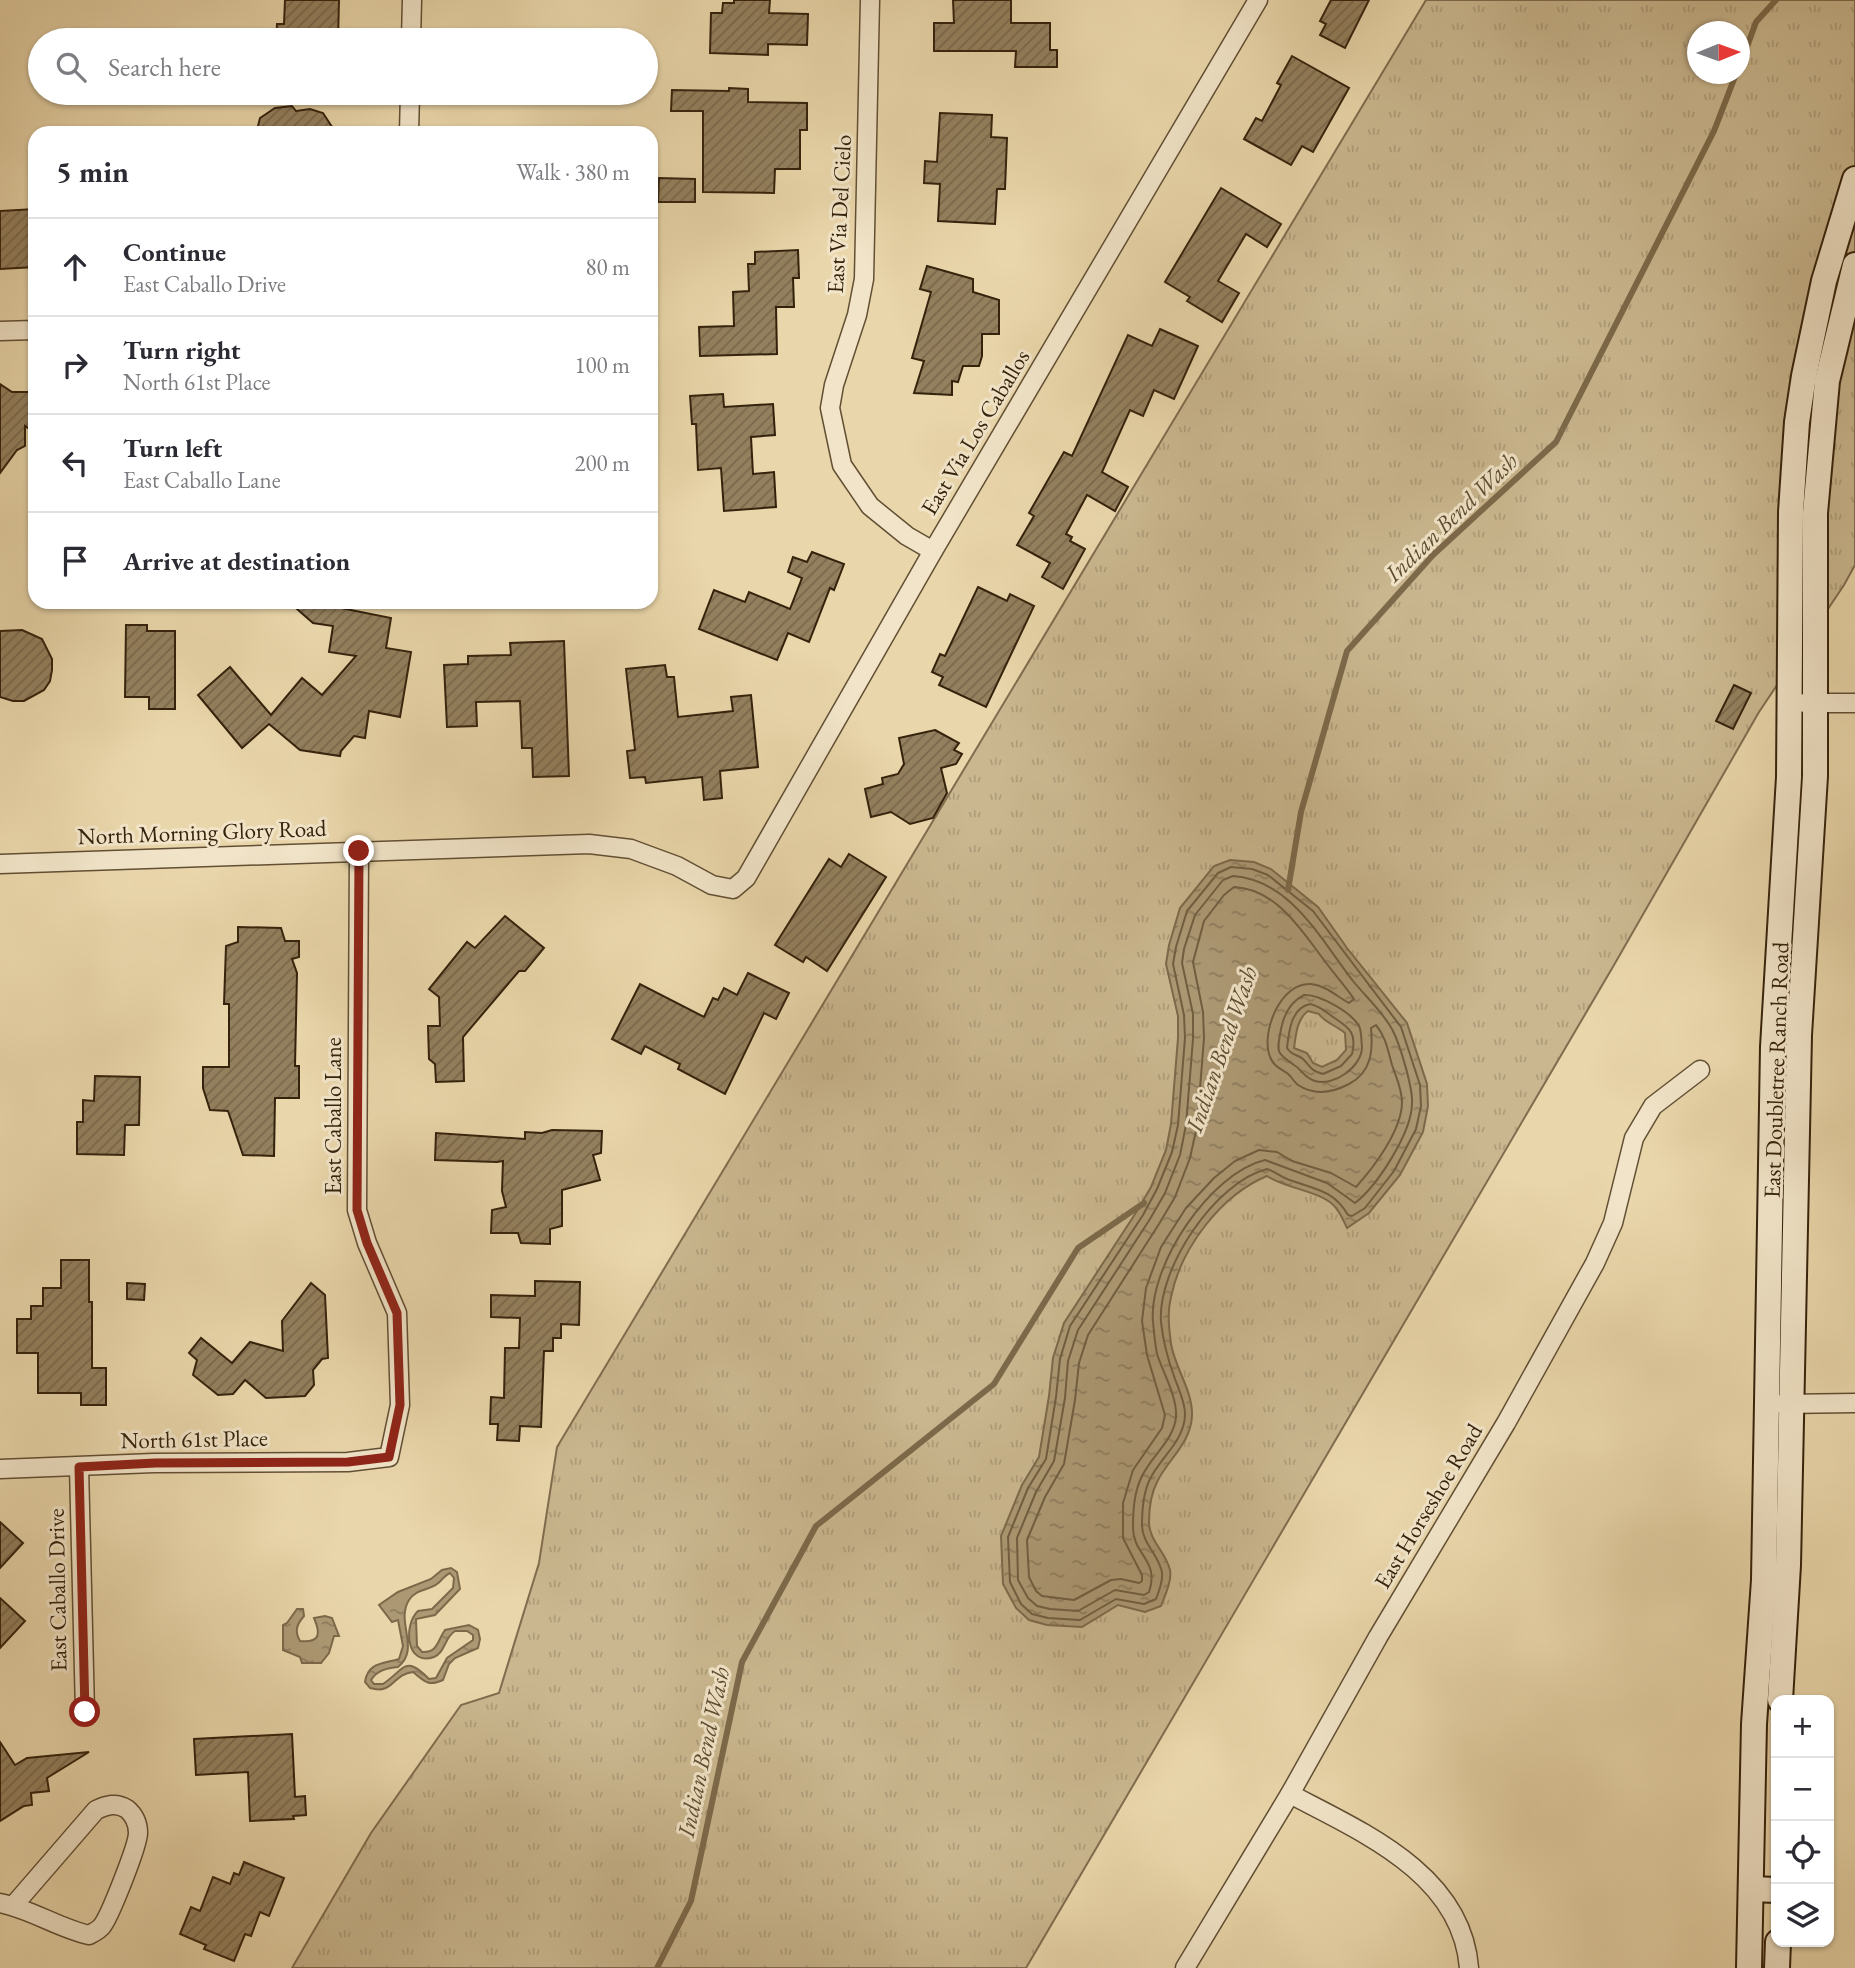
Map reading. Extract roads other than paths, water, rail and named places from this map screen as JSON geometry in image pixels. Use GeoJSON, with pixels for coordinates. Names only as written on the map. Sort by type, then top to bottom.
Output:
{"type":"FeatureCollection","features":[{"type":"Feature","properties":{"kind":"main road","name":"East Doubletree Ranch Road"},"geometry":{"type":"LineString","coordinates":[[1780,1404],[1773,1047],[1786,850],[1791,512],[1797,422],[1812,331],[1855,179]]}},
{"type":"Feature","properties":{"kind":"main road","name":"East Doubletree Ranch Road"},"geometry":{"type":"LineString","coordinates":[[1780,1695],[1775,1581],[1780,1404],[1798,1048],[1812,847],[1815,513],[1822,422],[1836,336],[1855,265]]}},
{"type":"Feature","properties":{"kind":"main road"},"geometry":{"type":"LineString","coordinates":[[1773,1047],[1798,1048]]}},
{"type":"Feature","properties":{"kind":"main road","name":"East Doubletree Ranch Road"},"geometry":{"type":"LineString","coordinates":[[1749,1968],[1764,1889],[1754,1724],[1775,1581]]}},
{"type":"Feature","properties":{"kind":"main road"},"geometry":{"type":"LineString","coordinates":[[1777,1968],[1778,1947]]}},
{"type":"Feature","properties":{"kind":"street"},"geometry":{"type":"LineString","coordinates":[[411,28],[412,0]]}},
{"type":"Feature","properties":{"kind":"street","name":"East Via Del Cielo"},"geometry":{"type":"LineString","coordinates":[[870,0],[864,279],[857,315],[834,385],[830,408],[842,465],[870,506],[907,536],[933,551]]}},
{"type":"Feature","properties":{"kind":"street","name":"East Via Los Caballos"},"geometry":{"type":"LineString","coordinates":[[733,888],[746,878],[933,551],[1258,0]]}},
{"type":"Feature","properties":{"kind":"street"},"geometry":{"type":"LineString","coordinates":[[409,126],[410,105]]}},
{"type":"Feature","properties":{"kind":"street"},"geometry":{"type":"LineString","coordinates":[[0,331],[28,330]]}},
{"type":"Feature","properties":{"kind":"street"},"geometry":{"type":"LineString","coordinates":[[1790,704],[1855,703]]}},
{"type":"Feature","properties":{"kind":"street","name":"North Morning Glory Road"},"geometry":{"type":"LineString","coordinates":[[0,864],[589,844],[631,849],[677,866],[712,885],[733,888]]}},
{"type":"Feature","properties":{"kind":"street","name":"East Caballo Lane"},"geometry":{"type":"LineString","coordinates":[[359,851],[357,1210],[367,1243],[397,1313],[400,1405],[389,1457]]}},
{"type":"Feature","properties":{"kind":"street","name":"East Horseshoe Road"},"geometry":{"type":"LineString","coordinates":[[1185,1968],[1290,1794],[1378,1637],[1506,1423],[1595,1263],[1614,1223],[1634,1138],[1654,1106],[1700,1070]]}},
{"type":"Feature","properties":{"kind":"street"},"geometry":{"type":"LineString","coordinates":[[1780,1404],[1855,1404]]}},
{"type":"Feature","properties":{"kind":"street","name":"North 61st Place"},"geometry":{"type":"LineString","coordinates":[[0,1469],[155,1463],[348,1462],[389,1457]]}},
{"type":"Feature","properties":{"kind":"street","name":"East Caballo Drive"},"geometry":{"type":"LineString","coordinates":[[79,1467],[85,1712]]}},
{"type":"Feature","properties":{"kind":"street"},"geometry":{"type":"LineString","coordinates":[[1290,1794],[1399,1854],[1428,1880],[1455,1917],[1468,1946],[1469,1968]]}},
{"type":"Feature","properties":{"kind":"street"},"geometry":{"type":"LineString","coordinates":[[108,1804],[121,1806],[132,1813],[139,1836],[102,1927],[89,1936],[65,1930],[7,1904],[96,1810],[108,1804]]}},
{"type":"Feature","properties":{"kind":"water"},"geometry":{"type":"Polygon","coordinates":[[[1230,860],[1254,862],[1271,869],[1318,907],[1407,1023],[1427,1084],[1428,1106],[1423,1132],[1400,1175],[1369,1213],[1347,1228],[1338,1210],[1330,1202],[1267,1176],[1234,1196],[1205,1225],[1184,1260],[1169,1309],[1171,1344],[1190,1398],[1192,1416],[1188,1434],[1158,1480],[1150,1506],[1150,1529],[1170,1570],[1169,1583],[1161,1606],[1145,1612],[1118,1605],[1082,1627],[1047,1625],[1029,1620],[1016,1608],[1003,1584],[1001,1536],[1022,1485],[1039,1457],[1053,1358],[1064,1323],[1137,1211],[1151,1187],[1166,1150],[1171,1124],[1178,1038],[1178,1016],[1166,964],[1169,945],[1180,908],[1214,866],[1230,860]],[[1308,1011],[1301,1018],[1294,1048],[1307,1053],[1313,1063],[1322,1067],[1337,1060],[1346,1050],[1345,1033],[1319,1014],[1308,1011]]]}},
{"type":"Feature","properties":{"kind":"water"},"geometry":{"type":"Polygon","coordinates":[[[451,1568],[457,1572],[460,1589],[435,1615],[416,1619],[417,1646],[422,1652],[431,1651],[445,1630],[469,1625],[478,1630],[478,1648],[455,1658],[449,1664],[443,1680],[438,1682],[426,1682],[413,1672],[401,1676],[384,1689],[370,1688],[365,1682],[369,1671],[377,1665],[399,1659],[403,1646],[398,1620],[392,1622],[379,1605],[398,1592],[431,1579],[442,1570],[451,1568]],[[450,1573],[434,1586],[415,1593],[409,1600],[405,1608],[408,1644],[405,1660],[398,1667],[376,1674],[371,1680],[374,1684],[383,1684],[405,1666],[415,1667],[429,1679],[436,1678],[447,1658],[473,1640],[473,1635],[467,1631],[455,1631],[438,1655],[425,1658],[413,1651],[410,1643],[413,1617],[418,1611],[432,1609],[453,1588],[454,1578],[450,1573]]]}},
{"type":"Feature","properties":{"kind":"water"},"geometry":{"type":"Polygon","coordinates":[[[297,1609],[303,1609],[304,1616],[297,1628],[300,1641],[312,1640],[317,1636],[318,1629],[314,1618],[332,1618],[339,1636],[334,1636],[329,1653],[321,1663],[302,1663],[300,1657],[283,1650],[283,1625],[297,1609]]]}},
{"type":"Feature","properties":{"kind":"waterway","name":"Indian Bend Wash"},"geometry":{"type":"LineString","coordinates":[[1750,38],[1756,22],[1776,0]]}},
{"type":"Feature","properties":{"kind":"waterway","name":"Indian Bend Wash"},"geometry":{"type":"LineString","coordinates":[[1288,890],[1301,812],[1347,651],[1433,555],[1556,442],[1714,131],[1732,84]]}},
{"type":"Feature","properties":{"kind":"waterway","name":"Indian Bend Wash"},"geometry":{"type":"LineString","coordinates":[[657,1968],[691,1901],[742,1662],[816,1526],[994,1384],[1078,1248],[1144,1203]]}}]}
